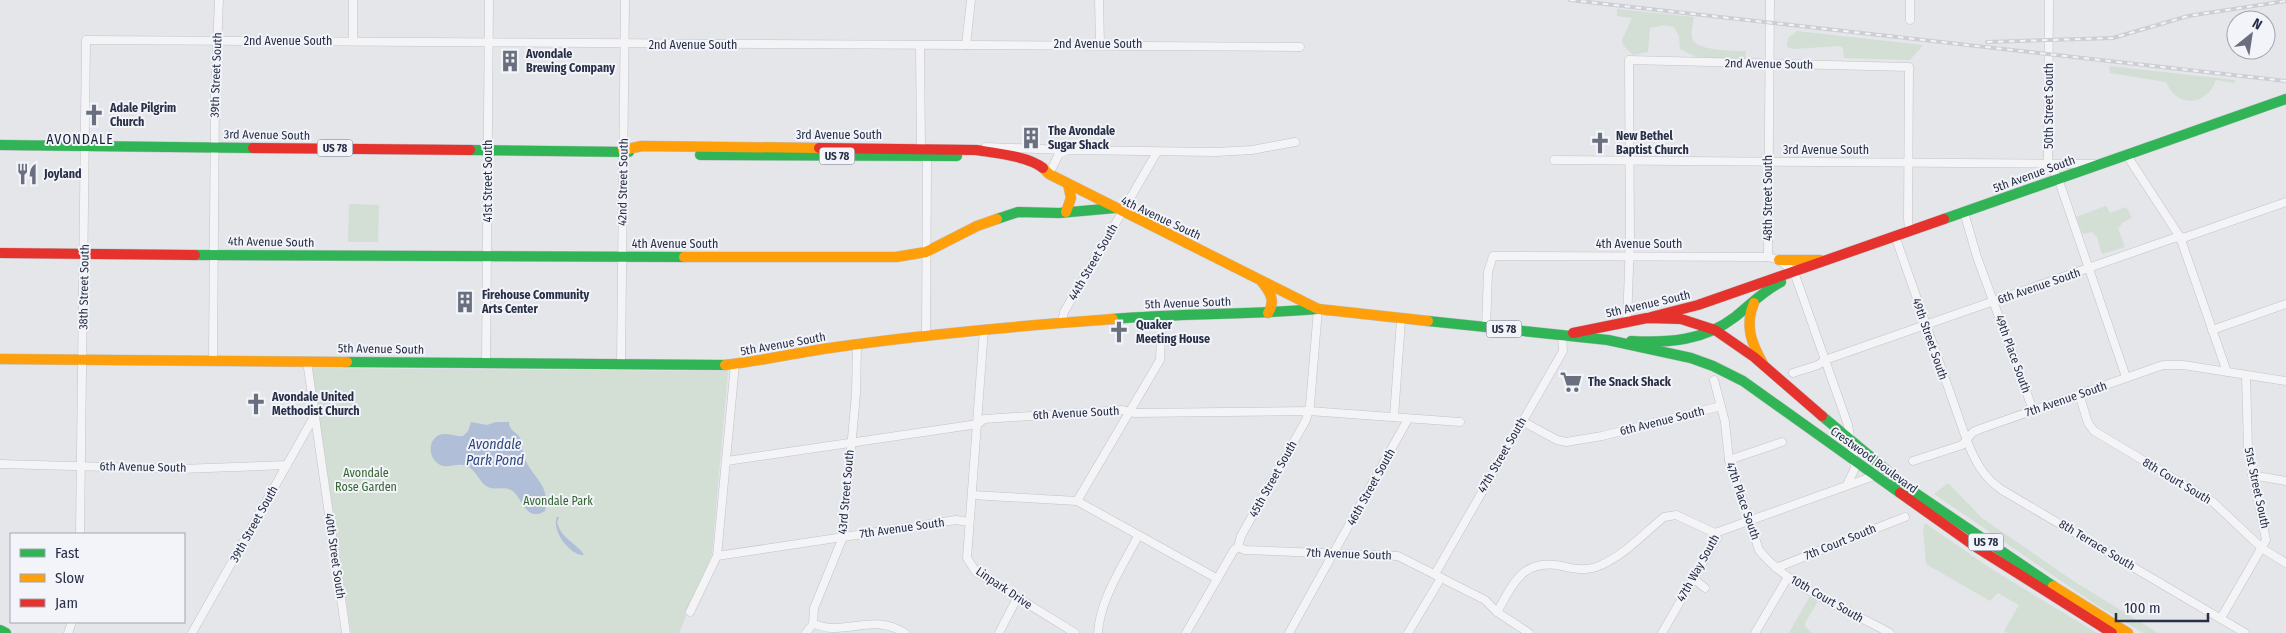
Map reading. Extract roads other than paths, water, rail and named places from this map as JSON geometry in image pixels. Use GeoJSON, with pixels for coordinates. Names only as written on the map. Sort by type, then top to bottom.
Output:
{"type":"FeatureCollection","features":[{"type":"Feature","properties":{"kind":"street","name":"39th Street South"},"geometry":{"type":"LineString","coordinates":[[213,360],[215,147],[219,0]]}},
{"type":"Feature","properties":{"kind":"street"},"geometry":{"type":"LineString","coordinates":[[353,41],[354,0]]}},
{"type":"Feature","properties":{"kind":"street","name":"41st Street South"},"geometry":{"type":"LineString","coordinates":[[486,363],[489,0]]}},
{"type":"Feature","properties":{"kind":"street","name":"42nd Street South"},"geometry":{"type":"LineString","coordinates":[[622,364],[625,0]]}},
{"type":"Feature","properties":{"kind":"street"},"geometry":{"type":"LineString","coordinates":[[966,45],[972,0]]}},
{"type":"Feature","properties":{"kind":"street"},"geometry":{"type":"LineString","coordinates":[[1099,0],[1100,44]]}},
{"type":"Feature","properties":{"kind":"street","name":"48th Street South"},"geometry":{"type":"LineString","coordinates":[[1770,0],[1768,257],[1779,260],[1792,273]]}},
{"type":"Feature","properties":{"kind":"street"},"geometry":{"type":"LineString","coordinates":[[1910,0],[1910,20]]}},
{"type":"Feature","properties":{"kind":"street","name":"50th Street South"},"geometry":{"type":"LineString","coordinates":[[2049,0],[2048,163],[2058,178],[2126,377]]}},
{"type":"Feature","properties":{"kind":"street","name":"2nd Avenue South"},"geometry":{"type":"LineString","coordinates":[[86,40],[920,46],[1100,44],[1300,47]]}},
{"type":"Feature","properties":{"kind":"street","name":"38th Street South"},"geometry":{"type":"LineString","coordinates":[[80,533],[80,413],[85,253],[84,146],[86,40]]}},
{"type":"Feature","properties":{"kind":"street"},"geometry":{"type":"LineString","coordinates":[[920,46],[924,152],[926,336]]}},
{"type":"Feature","properties":{"kind":"street","name":"2nd Avenue South"},"geometry":{"type":"LineString","coordinates":[[1629,161],[1629,60],[1909,67],[1908,163]]}},
{"type":"Feature","properties":{"kind":"street","name":"5th Avenue South"},"geometry":{"type":"LineString","coordinates":[[1565,335],[1627,323],[1656,314],[1698,305],[2126,154],[2286,100]]}},
{"type":"Feature","properties":{"kind":"street"},"geometry":{"type":"LineString","coordinates":[[965,149],[995,147],[1157,152],[1252,150],[1295,142]]}},
{"type":"Feature","properties":{"kind":"street","name":"3rd Avenue South"},"geometry":{"type":"LineString","coordinates":[[0,145],[488,150],[623,150],[642,146],[924,152],[983,158],[1011,164],[1037,173],[1049,174]]}},
{"type":"Feature","properties":{"kind":"street","name":"3rd Avenue South"},"geometry":{"type":"LineString","coordinates":[[924,152],[965,149],[987,151],[1040,166],[1049,174]]}},
{"type":"Feature","properties":{"kind":"street"},"geometry":{"type":"LineString","coordinates":[[1049,174],[1059,154],[1068,150]]}},
{"type":"Feature","properties":{"kind":"street","name":"44th Street South"},"geometry":{"type":"LineString","coordinates":[[1062,322],[1064,312],[1119,210],[1157,152]]}},
{"type":"Feature","properties":{"kind":"street"},"geometry":{"type":"LineString","coordinates":[[2126,154],[2180,237],[2227,372],[2286,382]]}},
{"type":"Feature","properties":{"kind":"street","name":"3rd Avenue South"},"geometry":{"type":"LineString","coordinates":[[1554,160],[2098,164]]}},
{"type":"Feature","properties":{"kind":"street"},"geometry":{"type":"LineString","coordinates":[[1627,323],[1630,256],[1629,161]]}},
{"type":"Feature","properties":{"kind":"street"},"geometry":{"type":"LineString","coordinates":[[1908,163],[1908,222],[1910,231]]}},
{"type":"Feature","properties":{"kind":"street","name":"US 78"},"geometry":{"type":"LineString","coordinates":[[1049,174],[1119,210]]}},
{"type":"Feature","properties":{"kind":"street"},"geometry":{"type":"LineString","coordinates":[[1066,212],[1071,203],[1072,194],[1068,184]]}},
{"type":"Feature","properties":{"kind":"street","name":"6th Avenue South"},"geometry":{"type":"LineString","coordinates":[[1793,373],[1926,324],[2286,202]]}},
{"type":"Feature","properties":{"kind":"street","name":"4th Avenue South"},"geometry":{"type":"LineString","coordinates":[[0,253],[488,257],[888,257],[926,252],[977,226],[1018,212],[1119,210],[1318,309]]}},
{"type":"Feature","properties":{"kind":"street","name":"49th Place South"},"geometry":{"type":"LineString","coordinates":[[1964,212],[2033,410]]}},
{"type":"Feature","properties":{"kind":"street","name":"49th Street South"},"geometry":{"type":"LineString","coordinates":[[1895,236],[1967,440]]}},
{"type":"Feature","properties":{"kind":"street","name":"4th Avenue South"},"geometry":{"type":"LineString","coordinates":[[1486,328],[1488,272],[1493,256],[1768,257]]}},
{"type":"Feature","properties":{"kind":"street"},"geometry":{"type":"LineString","coordinates":[[1779,260],[1826,260]]}},
{"type":"Feature","properties":{"kind":"street"},"geometry":{"type":"LineString","coordinates":[[1792,273],[1825,360],[1852,442],[1854,473],[1848,485]]}},
{"type":"Feature","properties":{"kind":"street","name":"5th Avenue South"},"geometry":{"type":"LineString","coordinates":[[0,359],[735,364],[857,344],[984,329],[1162,315],[1268,313],[1318,309],[1400,320],[1608,340],[1677,341],[1715,330],[1733,319],[1760,295],[1792,273]]}},
{"type":"Feature","properties":{"kind":"street"},"geometry":{"type":"LineString","coordinates":[[1262,282],[1273,299],[1273,306],[1268,313]]}},
{"type":"Feature","properties":{"kind":"street"},"geometry":{"type":"LineString","coordinates":[[1760,295],[1750,310],[1748,327],[1751,340],[1763,365]]}},
{"type":"Feature","properties":{"kind":"street"},"geometry":{"type":"LineString","coordinates":[[2212,330],[2286,304]]}},
{"type":"Feature","properties":{"kind":"street","name":"45th Street South"},"geometry":{"type":"LineString","coordinates":[[1186,633],[1216,578],[1238,546],[1241,536],[1309,411],[1318,309]]}},
{"type":"Feature","properties":{"kind":"street"},"geometry":{"type":"LineString","coordinates":[[1076,501],[1160,360],[1162,315]]}},
{"type":"Feature","properties":{"kind":"street","name":"Crestwood Boulevard"},"geometry":{"type":"LineString","coordinates":[[1648,318],[1686,320],[1715,330],[1763,365],[1902,483],[1996,549],[2128,633]]}},
{"type":"Feature","properties":{"kind":"street"},"geometry":{"type":"LineString","coordinates":[[1394,417],[1400,320]]}},
{"type":"Feature","properties":{"kind":"street"},"geometry":{"type":"LineString","coordinates":[[969,522],[984,329]]}},
{"type":"Feature","properties":{"kind":"street","name":"47th Street South"},"geometry":{"type":"LineString","coordinates":[[1408,633],[1522,421],[1563,350],[1565,335]]}},
{"type":"Feature","properties":{"kind":"street","name":"Crestwood Boulevard"},"geometry":{"type":"LineString","coordinates":[[1608,340],[1681,355],[1723,370],[1748,385],[1983,552],[2112,633]]}},
{"type":"Feature","properties":{"kind":"street","name":"43rd Street South"},"geometry":{"type":"LineString","coordinates":[[806,633],[813,624],[814,608],[843,537],[856,394],[857,344]]}},
{"type":"Feature","properties":{"kind":"street","name":"40th Street South"},"geometry":{"type":"LineString","coordinates":[[307,361],[346,633]]}},
{"type":"Feature","properties":{"kind":"street"},"geometry":{"type":"LineString","coordinates":[[690,612],[717,556],[735,364]]}},
{"type":"Feature","properties":{"kind":"street","name":"7th Avenue South"},"geometry":{"type":"LineString","coordinates":[[1913,461],[1962,445],[1973,432],[1980,429],[2126,377],[2170,364],[2227,372]]}},
{"type":"Feature","properties":{"kind":"street","name":"51st Street South"},"geometry":{"type":"LineString","coordinates":[[2221,618],[2263,549],[2266,535],[2252,475],[2247,438],[2246,375]]}},
{"type":"Feature","properties":{"kind":"street","name":"47th Place South"},"geometry":{"type":"LineString","coordinates":[[1714,380],[1725,422],[1728,460],[1760,550],[1767,560]]}},
{"type":"Feature","properties":{"kind":"street","name":"8th Court South"},"geometry":{"type":"LineString","coordinates":[[2079,394],[2088,423],[2094,431],[2214,502],[2263,549],[2286,563]]}},
{"type":"Feature","properties":{"kind":"street","name":"6th Avenue South"},"geometry":{"type":"LineString","coordinates":[[1522,421],[1557,440],[1566,442],[1602,436],[1721,406]]}},
{"type":"Feature","properties":{"kind":"street","name":"6th Avenue South"},"geometry":{"type":"LineString","coordinates":[[727,461],[978,424],[984,419],[1124,410],[1130,412],[1309,411],[1460,422]]}},
{"type":"Feature","properties":{"kind":"street","name":"39th Street South"},"geometry":{"type":"LineString","coordinates":[[192,633],[315,415]]}},
{"type":"Feature","properties":{"kind":"street","name":"46th Street South"},"geometry":{"type":"LineString","coordinates":[[1289,633],[1408,419]]}},
{"type":"Feature","properties":{"kind":"street","name":"8th Terrace South"},"geometry":{"type":"LineString","coordinates":[[1967,440],[1979,468],[1997,486],[2245,633]]}},
{"type":"Feature","properties":{"kind":"street"},"geometry":{"type":"LineString","coordinates":[[1728,460],[1782,442]]}},
{"type":"Feature","properties":{"kind":"street","name":"6th Avenue South"},"geometry":{"type":"LineString","coordinates":[[0,464],[180,469],[287,465]]}},
{"type":"Feature","properties":{"kind":"street"},"geometry":{"type":"LineString","coordinates":[[2252,475],[2286,481]]}},
{"type":"Feature","properties":{"kind":"street"},"geometry":{"type":"LineString","coordinates":[[1749,520],[1874,476]]}},
{"type":"Feature","properties":{"kind":"street"},"geometry":{"type":"LineString","coordinates":[[972,495],[1076,501],[1216,578]]}},
{"type":"Feature","properties":{"kind":"street"},"geometry":{"type":"LineString","coordinates":[[1497,612],[1519,577],[1538,564],[1549,564],[1577,570],[1594,568],[1609,562],[1664,517],[1676,515],[1709,532],[1715,533]]}},
{"type":"Feature","properties":{"kind":"street","name":"7th Court South"},"geometry":{"type":"LineString","coordinates":[[1776,568],[1905,516]]}},
{"type":"Feature","properties":{"kind":"street","name":"7th Avenue South"},"geometry":{"type":"LineString","coordinates":[[717,556],[956,520],[969,522]]}},
{"type":"Feature","properties":{"kind":"street","name":"47th Way South"},"geometry":{"type":"LineString","coordinates":[[1662,633],[1717,538],[1715,533],[1749,520]]}},
{"type":"Feature","properties":{"kind":"street","name":"Linpark Drive"},"geometry":{"type":"LineString","coordinates":[[969,522],[967,558],[976,572],[1075,633]]}},
{"type":"Feature","properties":{"kind":"street"},"geometry":{"type":"LineString","coordinates":[[1098,633],[1102,612],[1108,596],[1138,536]]}},
{"type":"Feature","properties":{"kind":"street","name":"7th Avenue South"},"geometry":{"type":"LineString","coordinates":[[1238,546],[1245,550],[1334,555],[1398,556],[1485,600],[1497,612],[1529,633]]}},
{"type":"Feature","properties":{"kind":"street","name":"10th Court South"},"geometry":{"type":"LineString","coordinates":[[1767,560],[1788,577],[1858,618],[1890,633]]}},
{"type":"Feature","properties":{"kind":"street"},"geometry":{"type":"LineString","coordinates":[[1755,633],[1788,577]]}},
{"type":"Feature","properties":{"kind":"street"},"geometry":{"type":"LineString","coordinates":[[1694,579],[1706,588]]}},
{"type":"Feature","properties":{"kind":"street"},"geometry":{"type":"LineString","coordinates":[[999,633],[1017,598]]}},
{"type":"Feature","properties":{"kind":"street"},"geometry":{"type":"LineString","coordinates":[[813,624],[831,628],[880,623],[897,628],[905,633]]}},
{"type":"Feature","properties":{"kind":"street"},"geometry":{"type":"LineString","coordinates":[[0,630],[6,633]]}},
{"type":"Feature","properties":{"kind":"water","name":"Avondale Park Pond"},"geometry":{"type":"Polygon","coordinates":[[[471,422],[487,425],[496,422],[509,422],[511,429],[520,438],[527,464],[543,488],[546,502],[545,511],[539,514],[530,512],[514,492],[508,489],[488,487],[469,467],[459,465],[443,466],[435,461],[432,457],[431,447],[435,438],[442,434],[463,436],[468,431],[471,422]]]}},
{"type":"Feature","properties":{"kind":"water"},"geometry":{"type":"Polygon","coordinates":[[[557,517],[559,517],[557,522],[562,533],[584,555],[573,551],[563,541],[557,529],[556,522],[557,517]]]}},
{"type":"Feature","properties":{"kind":"railway"},"geometry":{"type":"LineString","coordinates":[[1570,0],[2286,81]]}},
{"type":"Feature","properties":{"kind":"railway"},"geometry":{"type":"LineString","coordinates":[[1987,42],[2113,38],[2188,16],[2286,1]]}},
{"type":"Feature","properties":{"kind":"place","name":"Avondale Brewing Company"},"geometry":{"type":"Point","coordinates":[510,61]}},
{"type":"Feature","properties":{"kind":"place","name":"Adale Pilgrim Church"},"geometry":{"type":"Point","coordinates":[94,115]}},
{"type":"Feature","properties":{"kind":"place","name":"The Avondale Sugar Shack"},"geometry":{"type":"Point","coordinates":[1031,138]}},
{"type":"Feature","properties":{"kind":"place","name":"New Bethel Baptist Church"},"geometry":{"type":"Point","coordinates":[1600,143]}},
{"type":"Feature","properties":{"kind":"place","name":"Joyland"},"geometry":{"type":"Point","coordinates":[27,174]}},
{"type":"Feature","properties":{"kind":"place","name":"Firehouse Community Arts Center"},"geometry":{"type":"Point","coordinates":[465,302]}},
{"type":"Feature","properties":{"kind":"place","name":"Quaker Meeting House"},"geometry":{"type":"Point","coordinates":[1119,332]}},
{"type":"Feature","properties":{"kind":"place","name":"The Snack Shack"},"geometry":{"type":"Point","coordinates":[1571,382]}},
{"type":"Feature","properties":{"kind":"place","name":"Avondale United Methodist Church"},"geometry":{"type":"Point","coordinates":[256,404]}},
{"type":"Feature","properties":{"kind":"district","name":"AVONDALE"},"geometry":{"type":"Point","coordinates":[80,139]}},
{"type":"Feature","properties":{"kind":"park label","name":"Avondale Rose Garden"},"geometry":{"type":"Point","coordinates":[366,480]}},
{"type":"Feature","properties":{"kind":"park label","name":"Avondale Park"},"geometry":{"type":"Point","coordinates":[558,501]}}]}
